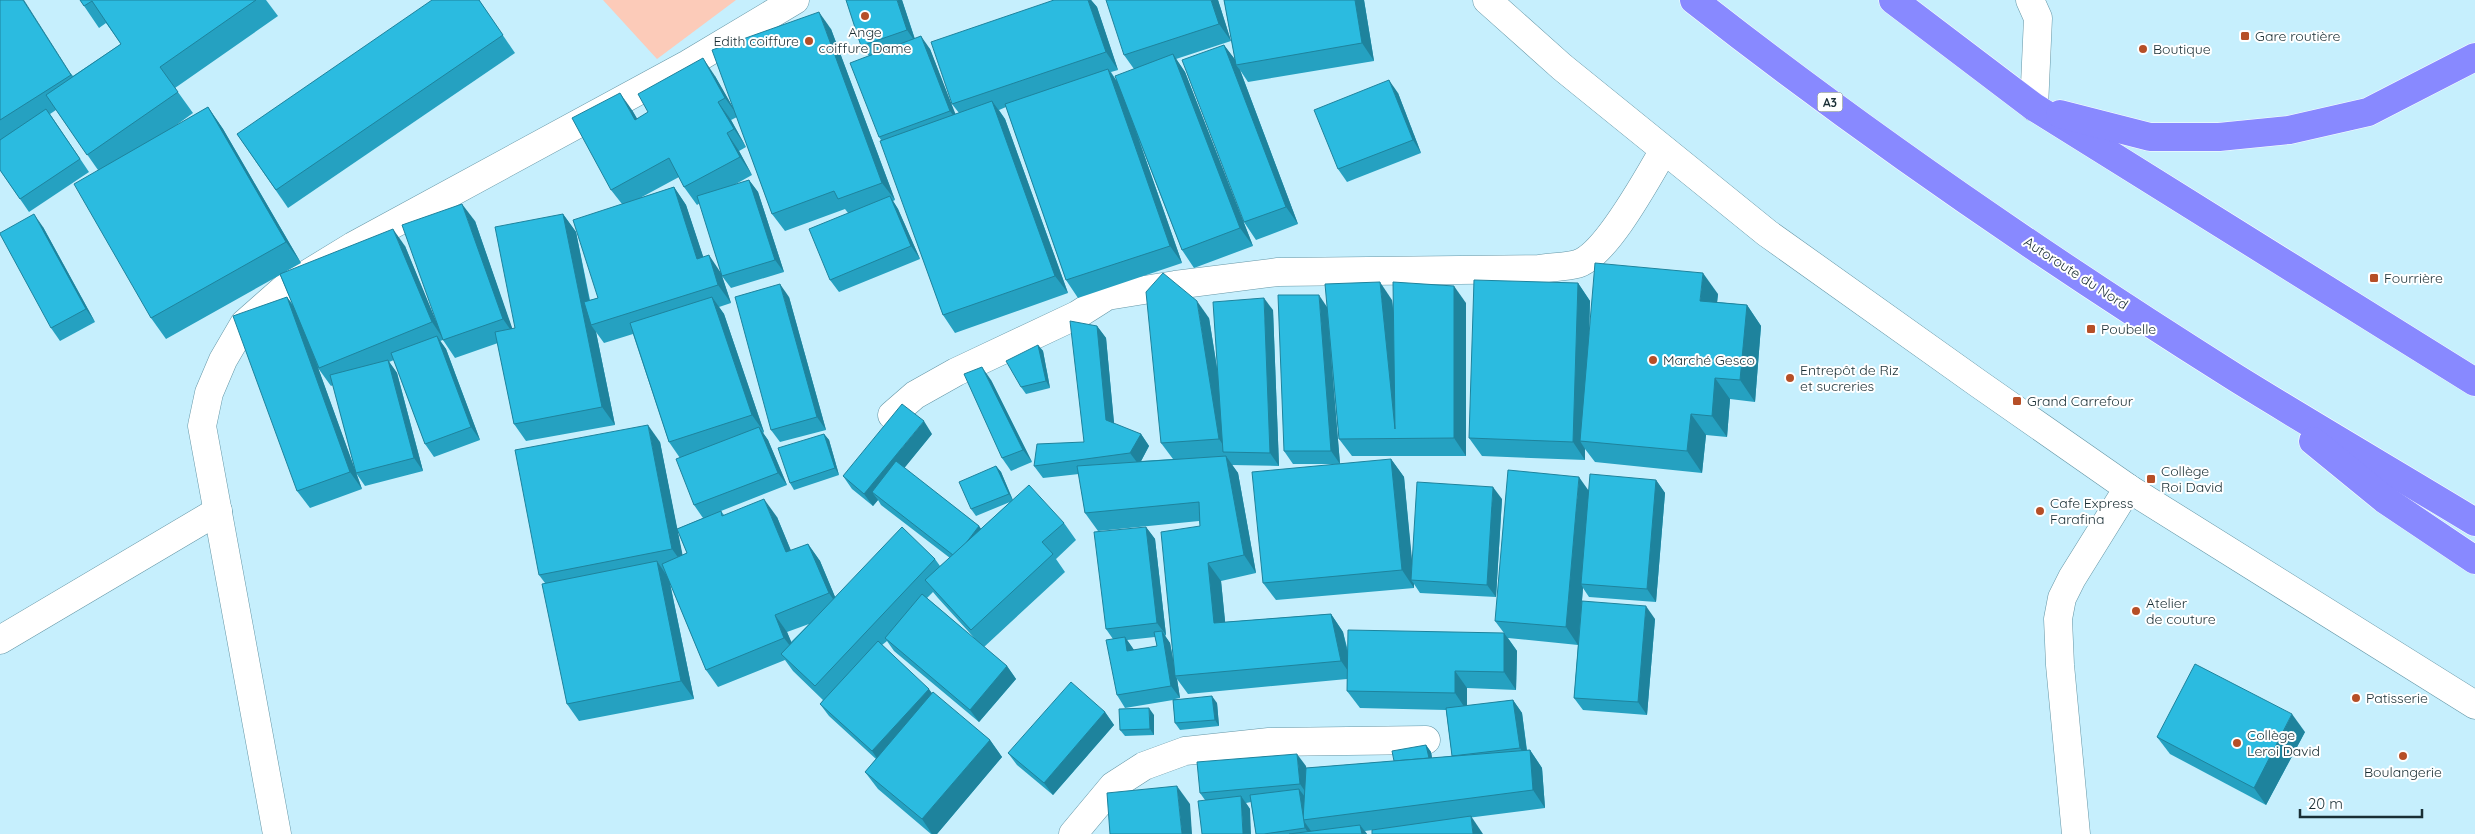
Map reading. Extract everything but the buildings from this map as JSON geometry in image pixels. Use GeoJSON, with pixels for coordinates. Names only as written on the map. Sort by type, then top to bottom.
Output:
{"type":"FeatureCollection","features":[{"type":"Feature","properties":{"kind":"highway","name":"Autoroute du Nord"},"geometry":{"type":"LineString","coordinates":[[1694,0],[1744,40],[1968,202],[2236,378],[2475,522]]}},
{"type":"Feature","properties":{"kind":"highway"},"geometry":{"type":"LineString","coordinates":[[1893,0],[2034,107],[2475,382]]}},
{"type":"Feature","properties":{"kind":"highway"},"geometry":{"type":"LineString","coordinates":[[2034,107],[2150,137],[2219,137],[2290,130],[2368,112],[2475,57]]}},
{"type":"Feature","properties":{"kind":"highway"},"geometry":{"type":"LineString","coordinates":[[2236,378],[2384,498],[2475,560]]}},
{"type":"Feature","properties":{"kind":"street"},"geometry":{"type":"LineString","coordinates":[[277,834],[202,426],[209,393],[223,360],[244,324],[286,288],[353,246],[688,64],[795,0]]}},
{"type":"Feature","properties":{"kind":"street"},"geometry":{"type":"LineString","coordinates":[[1488,0],[1562,67],[1767,233],[2128,488],[2475,705]]}},
{"type":"Feature","properties":{"kind":"street"},"geometry":{"type":"LineString","coordinates":[[2030,0],[2038,18],[2034,107]]}},
{"type":"Feature","properties":{"kind":"street"},"geometry":{"type":"LineString","coordinates":[[892,415],[916,395],[956,372],[1077,315],[1107,296],[1278,272],[1539,269],[1579,264],[1607,241],[1664,150]]}},
{"type":"Feature","properties":{"kind":"street"},"geometry":{"type":"LineString","coordinates":[[2076,834],[2060,665],[2058,619],[2062,598],[2072,578],[2128,488]]}},
{"type":"Feature","properties":{"kind":"street"},"geometry":{"type":"LineString","coordinates":[[0,640],[218,510]]}},
{"type":"Feature","properties":{"kind":"street"},"geometry":{"type":"LineString","coordinates":[[1073,834],[1114,786],[1144,766],[1184,751],[1269,742],[1426,740]]}},
{"type":"Feature","properties":{"kind":"shaded area"},"geometry":{"type":"Polygon","coordinates":[[[603,0],[736,0],[657,59],[603,0]]]}},
{"type":"Feature","properties":{"kind":"place","name":"Ange coiffure Dame"},"geometry":{"type":"Point","coordinates":[865,16]}},
{"type":"Feature","properties":{"kind":"place","name":"Gare routière"},"geometry":{"type":"Point","coordinates":[2245,36]}},
{"type":"Feature","properties":{"kind":"place","name":"Edith coiffure"},"geometry":{"type":"Point","coordinates":[809,41]}},
{"type":"Feature","properties":{"kind":"place","name":"Boutique"},"geometry":{"type":"Point","coordinates":[2143,49]}},
{"type":"Feature","properties":{"kind":"place","name":"Fourrière"},"geometry":{"type":"Point","coordinates":[2374,278]}},
{"type":"Feature","properties":{"kind":"place","name":"Poubelle"},"geometry":{"type":"Point","coordinates":[2091,329]}},
{"type":"Feature","properties":{"kind":"place","name":"Marché Gesco"},"geometry":{"type":"Point","coordinates":[1653,360]}},
{"type":"Feature","properties":{"kind":"place","name":"Entrepôt de Riz et sucreries"},"geometry":{"type":"Point","coordinates":[1790,378]}},
{"type":"Feature","properties":{"kind":"place","name":"Grand Carrefour"},"geometry":{"type":"Point","coordinates":[2017,401]}},
{"type":"Feature","properties":{"kind":"place","name":"Collège Roi David"},"geometry":{"type":"Point","coordinates":[2151,479]}},
{"type":"Feature","properties":{"kind":"place","name":"Cafe Express Farafina"},"geometry":{"type":"Point","coordinates":[2040,511]}},
{"type":"Feature","properties":{"kind":"place","name":"Atelier de couture"},"geometry":{"type":"Point","coordinates":[2136,611]}},
{"type":"Feature","properties":{"kind":"place","name":"Patisserie"},"geometry":{"type":"Point","coordinates":[2356,698]}},
{"type":"Feature","properties":{"kind":"place","name":"Collège Leroi David"},"geometry":{"type":"Point","coordinates":[2237,743]}},
{"type":"Feature","properties":{"kind":"place","name":"Boulangerie"},"geometry":{"type":"Point","coordinates":[2403,756]}}]}
